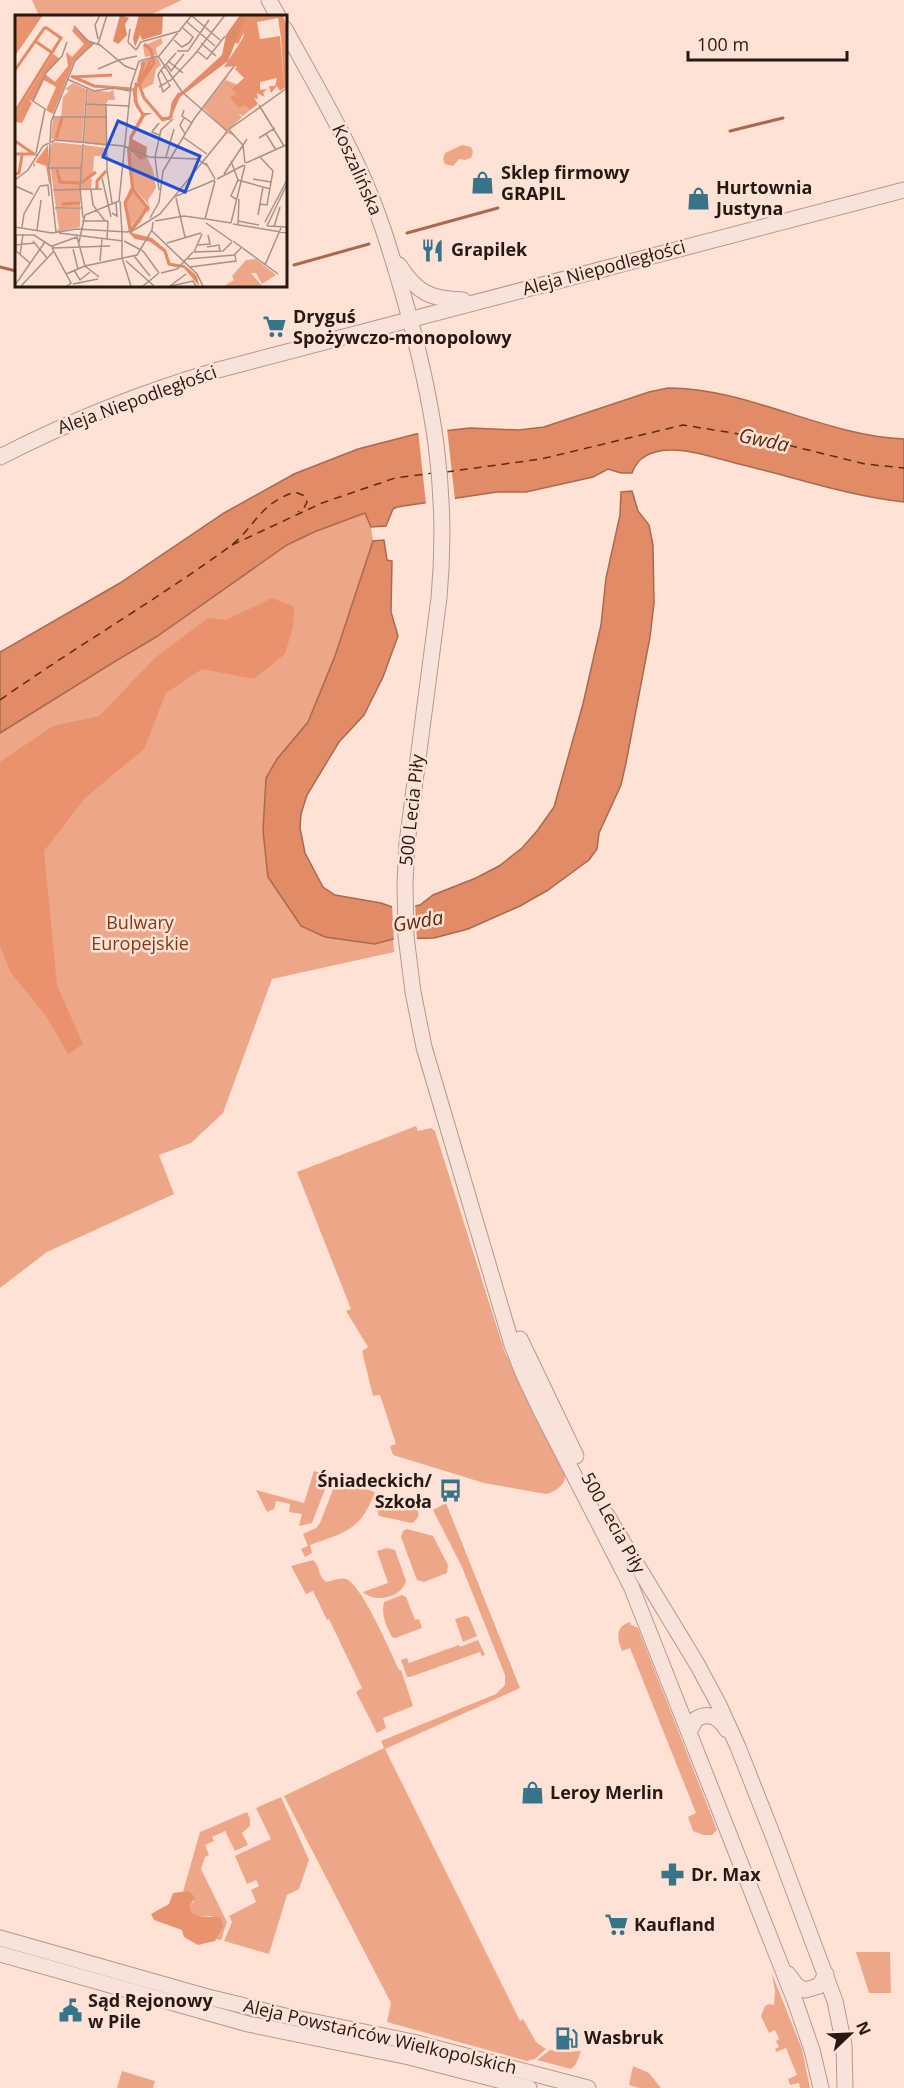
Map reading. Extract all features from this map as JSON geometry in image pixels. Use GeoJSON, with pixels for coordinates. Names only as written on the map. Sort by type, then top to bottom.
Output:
{"type":"FeatureCollection","features":[{"type":"Feature","properties":{"kind":"street"},"geometry":{"type":"LineString","coordinates":[[269,0],[277,15]]}},
{"type":"Feature","properties":{"kind":"street","name":"Koszalińska"},"geometry":{"type":"LineString","coordinates":[[286,31],[355,160],[391,253],[410,319]]}},
{"type":"Feature","properties":{"kind":"street","name":"Aleja Niepodległości"},"geometry":{"type":"LineString","coordinates":[[0,457],[102,410],[181,381],[904,190]]}},
{"type":"Feature","properties":{"kind":"street"},"geometry":{"type":"LineString","coordinates":[[391,253],[407,278],[422,292],[445,299],[478,301]]}},
{"type":"Feature","properties":{"kind":"street","name":"500 Lecia Piły"},"geometry":{"type":"LineString","coordinates":[[410,319],[440,462],[443,542],[440,598],[415,776],[405,884],[409,960],[426,1055],[498,1293],[505,1326],[523,1373],[631,1586],[813,2050],[821,2088]]}},
{"type":"Feature","properties":{"kind":"street","name":"500 Lecia Piły"},"geometry":{"type":"LineString","coordinates":[[498,1293],[606,1515],[697,1664],[738,1747],[826,1974],[842,2034],[845,2088]]}},
{"type":"Feature","properties":{"kind":"street","name":"500 Lecia Piły"},"geometry":{"type":"LineString","coordinates":[[689,1732],[696,1719],[711,1715],[721,1721],[738,1747]]}},
{"type":"Feature","properties":{"kind":"street","name":"Aleja Powstańców Wielkopolskich"},"geometry":{"type":"LineString","coordinates":[[0,1938],[204,1996],[281,2015],[413,2042],[588,2088]]}},
{"type":"Feature","properties":{"kind":"street","name":"Aleja Powstańców Wielkopolskich"},"geometry":{"type":"LineString","coordinates":[[0,1954],[248,2024],[410,2057],[529,2088]]}},
{"type":"Feature","properties":{"kind":"street","name":"500 Lecia Piły"},"geometry":{"type":"LineString","coordinates":[[777,1957],[801,1989],[816,1988],[823,1982],[826,1974]]}},
{"type":"Feature","properties":{"kind":"green space"},"geometry":{"type":"Polygon","coordinates":[[[32,0],[182,0],[150,15],[39,15],[32,0]]]}},
{"type":"Feature","properties":{"kind":"green space"},"geometry":{"type":"Polygon","coordinates":[[[462,145],[471,147],[473,152],[471,158],[459,159],[453,166],[445,164],[443,159],[445,153],[462,145]]]}},
{"type":"Feature","properties":{"kind":"green space","name":"Bulwary Europejskie"},"geometry":{"type":"Polygon","coordinates":[[[365,513],[371,527],[373,541],[367,561],[335,656],[308,722],[277,759],[266,778],[263,831],[268,877],[280,893],[325,937],[375,944],[393,939],[394,952],[272,979],[223,1113],[191,1143],[159,1155],[174,1194],[47,1252],[0,1288],[0,733],[156,637],[287,545],[365,513]]]}},
{"type":"Feature","properties":{"kind":"green space"},"geometry":{"type":"Polygon","coordinates":[[[416,1126],[418,1131],[431,1128],[435,1131],[505,1353],[564,1462],[565,1478],[557,1490],[552,1492],[546,1494],[484,1483],[393,1455],[390,1446],[396,1444],[380,1395],[373,1396],[362,1351],[368,1347],[346,1311],[351,1309],[297,1172],[416,1126]]]}},
{"type":"Feature","properties":{"kind":"green space"},"geometry":{"type":"Polygon","coordinates":[[[314,1471],[330,1476],[312,1523],[299,1526],[302,1514],[289,1512],[290,1504],[276,1501],[274,1509],[267,1512],[256,1490],[304,1503],[314,1471]]]}},
{"type":"Feature","properties":{"kind":"green space"},"geometry":{"type":"Polygon","coordinates":[[[337,1479],[375,1492],[370,1505],[351,1528],[310,1545],[312,1553],[305,1557],[301,1549],[308,1546],[303,1534],[316,1528],[320,1523],[337,1479]]]}},
{"type":"Feature","properties":{"kind":"green space"},"geometry":{"type":"Polygon","coordinates":[[[380,1494],[402,1501],[413,1500],[418,1509],[418,1518],[412,1523],[379,1516],[376,1506],[380,1494]]]}},
{"type":"Feature","properties":{"kind":"green space"},"geometry":{"type":"Polygon","coordinates":[[[446,1503],[520,1688],[385,1749],[520,2021],[523,2019],[536,2042],[546,2049],[535,2059],[527,2061],[387,2022],[391,2003],[284,1796],[384,1748],[381,1741],[496,1694],[505,1685],[505,1675],[462,1567],[433,1510],[446,1503]]]}},
{"type":"Feature","properties":{"kind":"green space"},"geometry":{"type":"Polygon","coordinates":[[[407,1529],[433,1536],[448,1565],[447,1573],[424,1582],[417,1580],[401,1537],[403,1531],[407,1529]]]}},
{"type":"Feature","properties":{"kind":"green space"},"geometry":{"type":"Polygon","coordinates":[[[387,1548],[395,1550],[406,1581],[404,1587],[388,1597],[368,1596],[363,1592],[388,1583],[377,1551],[387,1548]]]}},
{"type":"Feature","properties":{"kind":"green space"},"geometry":{"type":"Polygon","coordinates":[[[313,1560],[326,1582],[343,1578],[354,1586],[369,1608],[401,1670],[413,1706],[383,1718],[386,1728],[377,1733],[356,1692],[362,1688],[329,1619],[327,1620],[313,1591],[306,1594],[291,1566],[313,1560]]]}},
{"type":"Feature","properties":{"kind":"green space"},"geometry":{"type":"Polygon","coordinates":[[[402,1595],[406,1597],[415,1620],[419,1619],[422,1628],[395,1638],[392,1637],[385,1620],[384,1602],[402,1595]]]}},
{"type":"Feature","properties":{"kind":"green space"},"geometry":{"type":"Polygon","coordinates":[[[469,1617],[477,1636],[463,1642],[455,1619],[469,1617]]]}},
{"type":"Feature","properties":{"kind":"green space"},"geometry":{"type":"Polygon","coordinates":[[[630,1622],[638,1628],[717,1830],[712,1835],[693,1831],[688,1817],[696,1813],[630,1648],[622,1651],[618,1634],[625,1624],[630,1622]]]}},
{"type":"Feature","properties":{"kind":"green space"},"geometry":{"type":"Polygon","coordinates":[[[478,1640],[485,1655],[482,1656],[480,1652],[407,1677],[401,1660],[407,1658],[409,1663],[478,1640]]]}},
{"type":"Feature","properties":{"kind":"green space"},"geometry":{"type":"Polygon","coordinates":[[[281,1797],[309,1860],[299,1889],[287,1895],[269,1954],[224,1941],[232,1922],[229,1916],[256,1902],[251,1890],[259,1886],[256,1880],[247,1884],[235,1856],[271,1839],[256,1808],[281,1797]]]}},
{"type":"Feature","properties":{"kind":"green space"},"geometry":{"type":"Polygon","coordinates":[[[247,1812],[250,1826],[242,1833],[248,1845],[235,1851],[225,1831],[212,1837],[214,1841],[205,1845],[209,1855],[205,1857],[201,1869],[227,1922],[221,1940],[216,1939],[212,1916],[202,1917],[192,1913],[190,1906],[194,1901],[183,1892],[200,1832],[247,1812]]]}},
{"type":"Feature","properties":{"kind":"green space"},"geometry":{"type":"Polygon","coordinates":[[[856,1952],[890,1952],[891,1993],[869,1993],[856,1952]]]}},
{"type":"Feature","properties":{"kind":"green space"},"geometry":{"type":"Polygon","coordinates":[[[772,1974],[802,2049],[810,2088],[800,2088],[799,2083],[790,2085],[788,2079],[797,2075],[786,2048],[776,2052],[775,2049],[779,2047],[776,2041],[779,2039],[775,2030],[769,2033],[761,2016],[765,2006],[774,2005],[775,1991],[772,1974]]]}},
{"type":"Feature","properties":{"kind":"green space"},"geometry":{"type":"Polygon","coordinates":[[[550,2050],[581,2051],[576,2064],[571,2069],[537,2060],[550,2050]]]}},
{"type":"Feature","properties":{"kind":"green space"},"geometry":{"type":"Polygon","coordinates":[[[633,2066],[649,2073],[661,2088],[639,2088],[629,2085],[633,2066]]]}},
{"type":"Feature","properties":{"kind":"green space"},"geometry":{"type":"Polygon","coordinates":[[[122,2071],[155,2081],[153,2088],[117,2088],[122,2071]]]}},
{"type":"Feature","properties":{"kind":"shaded area"},"geometry":{"type":"Polygon","coordinates":[[[272,598],[294,607],[293,627],[285,654],[254,679],[202,669],[166,693],[144,749],[85,798],[44,851],[57,985],[83,1044],[68,1054],[46,1016],[11,973],[0,946],[0,762],[53,726],[99,716],[156,657],[208,618],[226,620],[272,598]]]}},
{"type":"Feature","properties":{"kind":"shaded area"},"geometry":{"type":"Polygon","coordinates":[[[189,1891],[195,1897],[190,1906],[192,1913],[202,1917],[220,1917],[223,1926],[215,1941],[198,1945],[184,1937],[182,1930],[154,1920],[151,1914],[169,1904],[173,1893],[189,1891]]]}},
{"type":"Feature","properties":{"kind":"water","name":"Gwda"},"geometry":{"type":"Polygon","coordinates":[[[668,388],[698,390],[728,396],[845,430],[904,439],[904,502],[842,491],[706,455],[672,450],[648,455],[638,462],[632,473],[621,473],[608,469],[593,477],[526,492],[497,492],[397,507],[393,509],[386,526],[371,527],[365,513],[287,545],[156,637],[0,733],[0,652],[120,583],[224,513],[294,474],[358,449],[416,434],[470,428],[519,430],[544,427],[649,392],[668,388]]]}},
{"type":"Feature","properties":{"kind":"water","name":"Gwda"},"geometry":{"type":"Polygon","coordinates":[[[632,491],[638,511],[649,525],[653,545],[654,603],[650,637],[621,785],[599,833],[597,849],[589,860],[548,890],[520,906],[468,929],[434,938],[393,939],[375,944],[325,937],[301,926],[268,877],[263,831],[266,778],[277,759],[308,722],[335,656],[373,541],[384,540],[387,560],[392,561],[391,612],[398,636],[383,677],[364,715],[339,742],[307,795],[301,814],[300,828],[305,853],[323,887],[335,895],[381,903],[398,909],[420,905],[433,895],[499,866],[522,848],[554,807],[583,704],[601,625],[606,578],[620,515],[621,492],[632,491]]]}},
{"type":"Feature","properties":{"kind":"pier"},"geometry":{"type":"Polygon","coordinates":[[[447,428],[455,500],[426,504],[418,430],[447,428]]]}},
{"type":"Feature","properties":{"kind":"pier"},"geometry":{"type":"Polygon","coordinates":[[[415,903],[417,941],[394,942],[392,905],[415,903]]]}},
{"type":"Feature","properties":{"kind":"waterway"},"geometry":{"type":"LineString","coordinates":[[730,131],[783,118]]}},
{"type":"Feature","properties":{"kind":"waterway"},"geometry":{"type":"LineString","coordinates":[[407,233],[498,208]]}},
{"type":"Feature","properties":{"kind":"waterway"},"geometry":{"type":"LineString","coordinates":[[294,265],[369,244]]}},
{"type":"Feature","properties":{"kind":"waterway"},"geometry":{"type":"LineString","coordinates":[[0,267],[15,271]]}},
{"type":"Feature","properties":{"kind":"ferry route"},"geometry":{"type":"LineString","coordinates":[[446,472],[541,459],[683,425],[751,436],[865,464],[904,468]]}},
{"type":"Feature","properties":{"kind":"ferry route"},"geometry":{"type":"LineString","coordinates":[[232,545],[322,503],[395,478],[433,473]]}},
{"type":"Feature","properties":{"kind":"ferry route"},"geometry":{"type":"LineString","coordinates":[[0,700],[229,547],[273,503],[295,492],[305,496],[307,502],[298,512]]}},
{"type":"Feature","properties":{"kind":"place","name":"Sklep firmowy GRAPIL"},"geometry":{"type":"Point","coordinates":[483,183]}},
{"type":"Feature","properties":{"kind":"place","name":"Hurtownia Justyna"},"geometry":{"type":"Point","coordinates":[698,198]}},
{"type":"Feature","properties":{"kind":"place","name":"Grapilek"},"geometry":{"type":"Point","coordinates":[433,250]}},
{"type":"Feature","properties":{"kind":"place","name":"Dryguś Spożywczo-monopolowy"},"geometry":{"type":"Point","coordinates":[275,327]}},
{"type":"Feature","properties":{"kind":"place","name":"Śniadeckich/ Szkoła"},"geometry":{"type":"Point","coordinates":[450,1491]}},
{"type":"Feature","properties":{"kind":"place","name":"Leroy Merlin"},"geometry":{"type":"Point","coordinates":[532,1793]}},
{"type":"Feature","properties":{"kind":"place","name":"Dr. Max"},"geometry":{"type":"Point","coordinates":[673,1875]}},
{"type":"Feature","properties":{"kind":"place","name":"Kaufland"},"geometry":{"type":"Point","coordinates":[616,1925]}},
{"type":"Feature","properties":{"kind":"place","name":"Sąd Rejonowy w Pile"},"geometry":{"type":"Point","coordinates":[70,2011]}},
{"type":"Feature","properties":{"kind":"place","name":"Wasbruk"},"geometry":{"type":"Point","coordinates":[566,2038]}}]}
